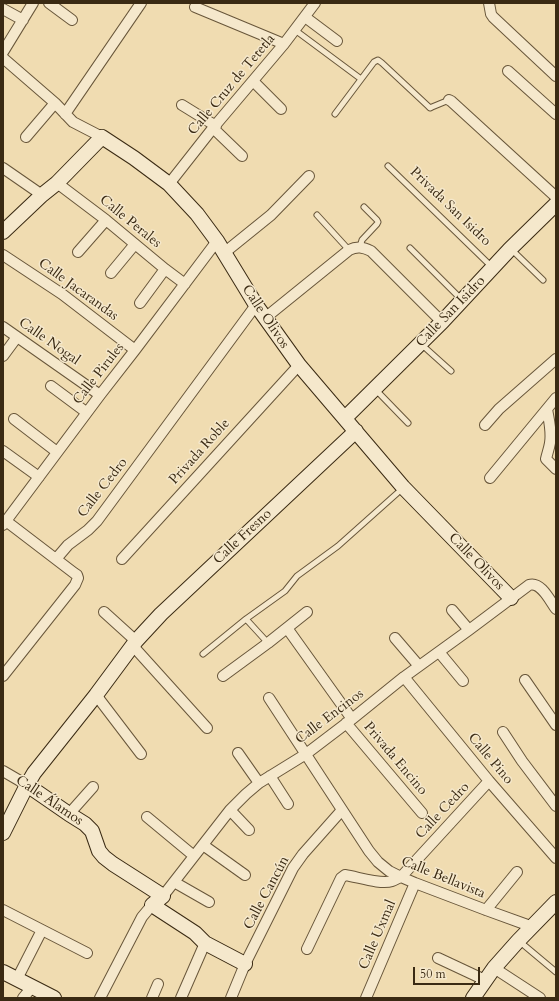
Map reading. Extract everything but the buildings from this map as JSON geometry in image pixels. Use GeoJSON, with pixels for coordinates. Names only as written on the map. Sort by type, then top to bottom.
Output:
{"type":"FeatureCollection","features":[{"type":"Feature","properties":{"kind":"street"},"geometry":{"type":"LineString","coordinates":[[3,52],[33,3]]}},
{"type":"Feature","properties":{"kind":"street"},"geometry":{"type":"LineString","coordinates":[[49,3],[72,20]]}},
{"type":"Feature","properties":{"kind":"street"},"geometry":{"type":"LineString","coordinates":[[66,114],[141,3]]}},
{"type":"Feature","properties":{"kind":"street","name":"Calle Cruz de Tetetla"},"geometry":{"type":"LineString","coordinates":[[169,184],[284,44],[315,3]]}},
{"type":"Feature","properties":{"kind":"street"},"geometry":{"type":"LineString","coordinates":[[489,3],[493,17],[556,76]]}},
{"type":"Feature","properties":{"kind":"street"},"geometry":{"type":"LineString","coordinates":[[195,7],[284,44]]}},
{"type":"Feature","properties":{"kind":"street"},"geometry":{"type":"LineString","coordinates":[[3,9],[23,20]]}},
{"type":"Feature","properties":{"kind":"street"},"geometry":{"type":"LineString","coordinates":[[305,17],[337,41]]}},
{"type":"Feature","properties":{"kind":"street","name":"Calle Olivos"},"geometry":{"type":"LineString","coordinates":[[3,58],[55,102],[73,122],[102,137],[169,184],[197,214],[220,247],[256,305],[298,365],[403,487],[511,598]]}},
{"type":"Feature","properties":{"kind":"street"},"geometry":{"type":"LineString","coordinates":[[508,71],[556,114]]}},
{"type":"Feature","properties":{"kind":"street"},"geometry":{"type":"LineString","coordinates":[[253,81],[281,109]]}},
{"type":"Feature","properties":{"kind":"street"},"geometry":{"type":"LineString","coordinates":[[449,100],[556,197]]}},
{"type":"Feature","properties":{"kind":"street"},"geometry":{"type":"LineString","coordinates":[[26,137],[55,102]]}},
{"type":"Feature","properties":{"kind":"street"},"geometry":{"type":"LineString","coordinates":[[182,105],[215,127],[242,156]]}},
{"type":"Feature","properties":{"kind":"street"},"geometry":{"type":"LineString","coordinates":[[3,232],[57,183],[102,137]]}},
{"type":"Feature","properties":{"kind":"street"},"geometry":{"type":"LineString","coordinates":[[3,168],[42,195]]}},
{"type":"Feature","properties":{"kind":"street","name":"Calle Pirules"},"geometry":{"type":"LineString","coordinates":[[5,523],[86,412],[185,284],[220,247],[272,215],[309,176]]}},
{"type":"Feature","properties":{"kind":"street","name":"Calle Perales"},"geometry":{"type":"LineString","coordinates":[[57,183],[106,220],[185,284]]}},
{"type":"Feature","properties":{"kind":"street","name":"Calle San Isidro"},"geometry":{"type":"LineString","coordinates":[[345,418],[442,322],[510,249],[556,204]]}},
{"type":"Feature","properties":{"kind":"street"},"geometry":{"type":"LineString","coordinates":[[78,252],[106,220]]}},
{"type":"Feature","properties":{"kind":"street"},"geometry":{"type":"LineString","coordinates":[[111,273],[135,244]]}},
{"type":"Feature","properties":{"kind":"street"},"geometry":{"type":"LineString","coordinates":[[265,318],[349,250],[360,247],[371,251],[442,322]]}},
{"type":"Feature","properties":{"kind":"street","name":"Calle Jacarandas"},"geometry":{"type":"LineString","coordinates":[[3,255],[62,294],[135,350]]}},
{"type":"Feature","properties":{"kind":"street"},"geometry":{"type":"LineString","coordinates":[[140,303],[165,269]]}},
{"type":"Feature","properties":{"kind":"street","name":"Calle Cedro"},"geometry":{"type":"LineString","coordinates":[[56,559],[68,545],[97,521],[256,305]]}},
{"type":"Feature","properties":{"kind":"street","name":"Calle Nogal"},"geometry":{"type":"LineString","coordinates":[[3,327],[100,395]]}},
{"type":"Feature","properties":{"kind":"street"},"geometry":{"type":"LineString","coordinates":[[3,356],[17,337]]}},
{"type":"Feature","properties":{"kind":"street"},"geometry":{"type":"LineString","coordinates":[[485,425],[500,409],[556,359]]}},
{"type":"Feature","properties":{"kind":"street","name":"Privada Roble"},"geometry":{"type":"LineString","coordinates":[[122,559],[298,365]]}},
{"type":"Feature","properties":{"kind":"street"},"geometry":{"type":"LineString","coordinates":[[52,386],[86,412]]}},
{"type":"Feature","properties":{"kind":"street"},"geometry":{"type":"LineString","coordinates":[[490,478],[556,398]]}},
{"type":"Feature","properties":{"kind":"street"},"geometry":{"type":"LineString","coordinates":[[547,410],[551,427],[550,444],[546,459],[556,469]]}},
{"type":"Feature","properties":{"kind":"street"},"geometry":{"type":"LineString","coordinates":[[14,419],[57,452]]}},
{"type":"Feature","properties":{"kind":"street","name":"Calle Fresno"},"geometry":{"type":"LineString","coordinates":[[3,833],[34,773],[96,695],[134,643],[180,595],[356,431]]}},
{"type":"Feature","properties":{"kind":"street"},"geometry":{"type":"LineString","coordinates":[[3,451],[39,477]]}},
{"type":"Feature","properties":{"kind":"street"},"geometry":{"type":"LineString","coordinates":[[3,676],[77,582],[78,578],[56,559],[5,523]]}},
{"type":"Feature","properties":{"kind":"street","name":"Calle Encinos"},"geometry":{"type":"LineString","coordinates":[[100,998],[142,918],[174,882],[230,810],[246,794],[259,783],[306,754],[404,677],[529,585],[536,584],[542,589],[556,609]]}},
{"type":"Feature","properties":{"kind":"street"},"geometry":{"type":"LineString","coordinates":[[452,610],[469,630]]}},
{"type":"Feature","properties":{"kind":"street"},"geometry":{"type":"LineString","coordinates":[[104,612],[134,643],[207,728]]}},
{"type":"Feature","properties":{"kind":"street"},"geometry":{"type":"LineString","coordinates":[[223,676],[307,612]]}},
{"type":"Feature","properties":{"kind":"street","name":"Privada Encino"},"geometry":{"type":"LineString","coordinates":[[287,628],[349,721],[422,813]]}},
{"type":"Feature","properties":{"kind":"street"},"geometry":{"type":"LineString","coordinates":[[395,638],[419,666]]}},
{"type":"Feature","properties":{"kind":"street"},"geometry":{"type":"LineString","coordinates":[[439,652],[463,680]]}},
{"type":"Feature","properties":{"kind":"street","name":"Calle Pino"},"geometry":{"type":"LineString","coordinates":[[404,677],[489,781],[556,858]]}},
{"type":"Feature","properties":{"kind":"street"},"geometry":{"type":"LineString","coordinates":[[525,680],[556,725]]}},
{"type":"Feature","properties":{"kind":"street"},"geometry":{"type":"LineString","coordinates":[[96,695],[141,754]]}},
{"type":"Feature","properties":{"kind":"street"},"geometry":{"type":"LineString","coordinates":[[269,698],[306,754]]}},
{"type":"Feature","properties":{"kind":"street"},"geometry":{"type":"LineString","coordinates":[[503,732],[522,761],[556,806]]}},
{"type":"Feature","properties":{"kind":"street"},"geometry":{"type":"LineString","coordinates":[[238,753],[259,783]]}},
{"type":"Feature","properties":{"kind":"street","name":"Calle Bellavista"},"geometry":{"type":"LineString","coordinates":[[306,754],[369,851],[378,862],[389,871],[415,884],[533,927]]}},
{"type":"Feature","properties":{"kind":"street","name":"Calle Álamos"},"geometry":{"type":"LineString","coordinates":[[3,771],[27,785],[85,824],[92,831],[99,851],[104,857],[201,938],[205,943],[245,964]]}},
{"type":"Feature","properties":{"kind":"street"},"geometry":{"type":"LineString","coordinates":[[270,776],[288,804]]}},
{"type":"Feature","properties":{"kind":"street","name":"Calle Cedro"},"geometry":{"type":"LineString","coordinates":[[401,877],[489,781]]}},
{"type":"Feature","properties":{"kind":"street"},"geometry":{"type":"LineString","coordinates":[[69,814],[94,787]]}},
{"type":"Feature","properties":{"kind":"street"},"geometry":{"type":"LineString","coordinates":[[230,810],[249,830]]}},
{"type":"Feature","properties":{"kind":"street","name":"Calle Cancún"},"geometry":{"type":"LineString","coordinates":[[231,998],[245,964],[294,868],[303,854],[342,810]]}},
{"type":"Feature","properties":{"kind":"street"},"geometry":{"type":"LineString","coordinates":[[146,817],[194,856]]}},
{"type":"Feature","properties":{"kind":"street"},"geometry":{"type":"LineString","coordinates":[[203,845],[245,875]]}},
{"type":"Feature","properties":{"kind":"street"},"geometry":{"type":"LineString","coordinates":[[486,910],[517,872]]}},
{"type":"Feature","properties":{"kind":"street"},"geometry":{"type":"LineString","coordinates":[[307,949],[341,878],[346,875],[387,882],[401,877]]}},
{"type":"Feature","properties":{"kind":"street"},"geometry":{"type":"LineString","coordinates":[[174,882],[209,902]]}},
{"type":"Feature","properties":{"kind":"street","name":"Calle Uxmal"},"geometry":{"type":"LineString","coordinates":[[366,998],[415,884]]}},
{"type":"Feature","properties":{"kind":"street"},"geometry":{"type":"LineString","coordinates":[[473,998],[494,968],[556,902]]}},
{"type":"Feature","properties":{"kind":"street"},"geometry":{"type":"LineString","coordinates":[[3,910],[87,953]]}},
{"type":"Feature","properties":{"kind":"street"},"geometry":{"type":"LineString","coordinates":[[17,979],[42,930]]}},
{"type":"Feature","properties":{"kind":"street"},"geometry":{"type":"LineString","coordinates":[[181,998],[205,943]]}},
{"type":"Feature","properties":{"kind":"street"},"geometry":{"type":"LineString","coordinates":[[438,958],[485,980]]}},
{"type":"Feature","properties":{"kind":"street"},"geometry":{"type":"LineString","coordinates":[[494,968],[540,998]]}},
{"type":"Feature","properties":{"kind":"street"},"geometry":{"type":"LineString","coordinates":[[3,972],[54,998]]}},
{"type":"Feature","properties":{"kind":"street"},"geometry":{"type":"LineString","coordinates":[[152,998],[158,984]]}},
{"type":"Feature","properties":{"kind":"street"},"geometry":{"type":"LineString","coordinates":[[23,998],[32,987]]}},
{"type":"Feature","properties":{"kind":"lane"},"geometry":{"type":"LineString","coordinates":[[295,30],[361,79]]}},
{"type":"Feature","properties":{"kind":"lane"},"geometry":{"type":"LineString","coordinates":[[335,114],[374,62],[378,60],[430,108],[449,100]]}},
{"type":"Feature","properties":{"kind":"lane","name":"Privada San Isidro"},"geometry":{"type":"LineString","coordinates":[[388,166],[492,268]]}},
{"type":"Feature","properties":{"kind":"lane"},"geometry":{"type":"LineString","coordinates":[[360,247],[362,240],[378,222],[364,207]]}},
{"type":"Feature","properties":{"kind":"lane"},"geometry":{"type":"LineString","coordinates":[[317,215],[349,250]]}},
{"type":"Feature","properties":{"kind":"lane"},"geometry":{"type":"LineString","coordinates":[[410,248],[462,301]]}},
{"type":"Feature","properties":{"kind":"lane","name":"Privada San Isidro"},"geometry":{"type":"LineString","coordinates":[[510,249],[543,280]]}},
{"type":"Feature","properties":{"kind":"lane"},"geometry":{"type":"LineString","coordinates":[[420,343],[451,371]]}},
{"type":"Feature","properties":{"kind":"lane"},"geometry":{"type":"LineString","coordinates":[[375,389],[408,423]]}},
{"type":"Feature","properties":{"kind":"lane"},"geometry":{"type":"LineString","coordinates":[[203,654],[246,619],[285,591],[297,576],[338,546],[403,487]]}},
{"type":"Feature","properties":{"kind":"lane"},"geometry":{"type":"LineString","coordinates":[[246,619],[268,643]]}},
{"type":"Feature","properties":{"kind":"lane"},"geometry":{"type":"LineString","coordinates":[[518,941],[556,972]]}}]}
